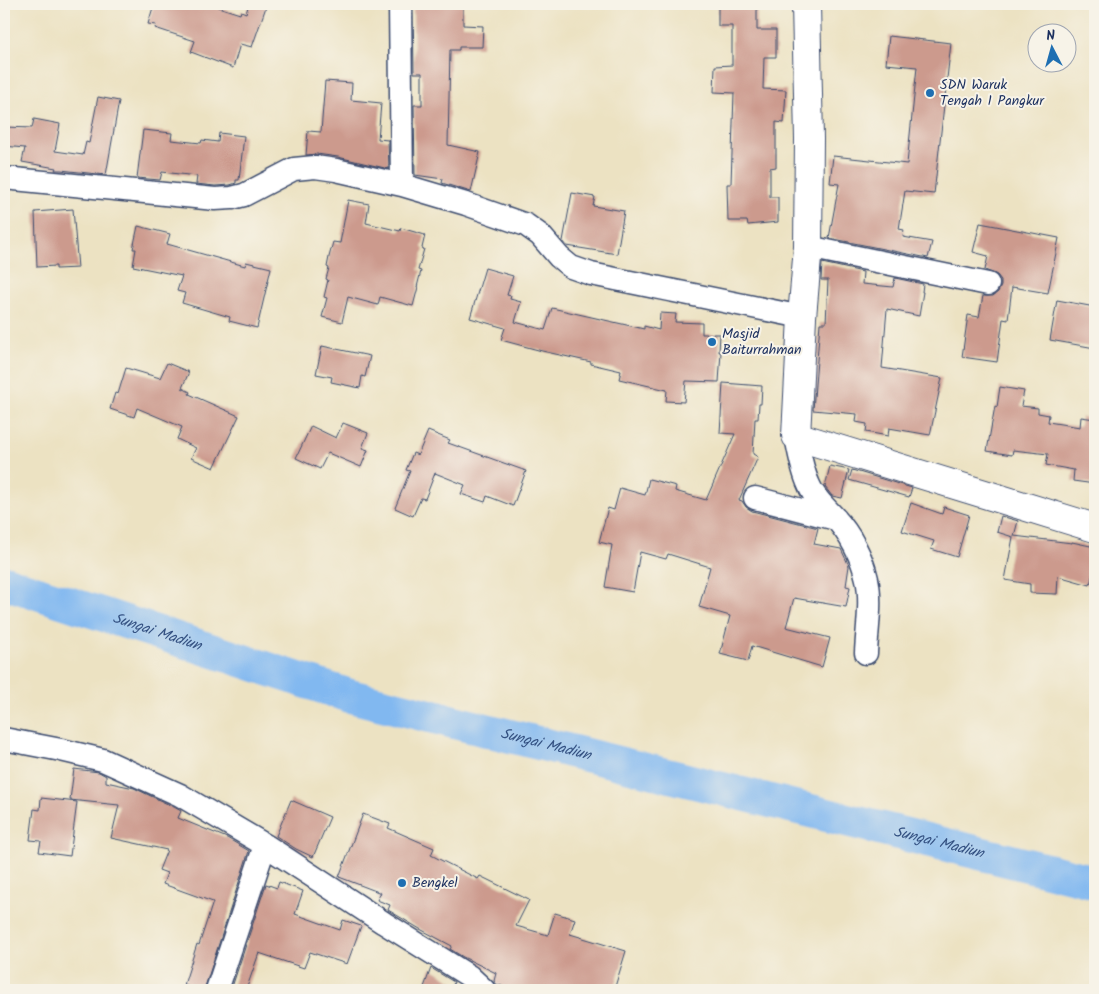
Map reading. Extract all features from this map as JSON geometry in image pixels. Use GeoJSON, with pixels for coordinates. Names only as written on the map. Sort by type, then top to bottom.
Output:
{"type":"FeatureCollection","features":[{"type":"Feature","properties":{"kind":"street"},"geometry":{"type":"LineString","coordinates":[[400,4],[402,185]]}},
{"type":"Feature","properties":{"kind":"street"},"geometry":{"type":"LineString","coordinates":[[806,4],[809,139],[808,247],[802,317],[796,436],[809,486],[821,504],[836,519],[853,544],[867,581],[866,653]]}},
{"type":"Feature","properties":{"kind":"street"},"geometry":{"type":"LineString","coordinates":[[4,178],[215,199],[244,196],[294,169],[314,167],[402,185],[466,204],[526,225],[540,235],[559,257],[571,267],[591,274],[802,317]]}},
{"type":"Feature","properties":{"kind":"street"},"geometry":{"type":"LineString","coordinates":[[808,247],[988,284]]}},
{"type":"Feature","properties":{"kind":"street"},"geometry":{"type":"LineString","coordinates":[[796,436],[1095,528]]}},
{"type":"Feature","properties":{"kind":"street"},"geometry":{"type":"LineString","coordinates":[[755,498],[836,519]]}},
{"type":"Feature","properties":{"kind":"street"},"geometry":{"type":"LineString","coordinates":[[4,739],[103,760],[180,795],[265,845],[469,976],[484,990]]}},
{"type":"Feature","properties":{"kind":"street"},"geometry":{"type":"LineString","coordinates":[[217,990],[265,845]]}},
{"type":"Feature","properties":{"kind":"building"},"geometry":{"type":"Polygon","coordinates":[[[154,4],[209,4],[240,14],[241,11],[246,13],[249,4],[267,4],[252,47],[240,44],[233,68],[191,52],[195,41],[155,28],[156,25],[148,24],[154,4]]]}},
{"type":"Feature","properties":{"kind":"building"},"geometry":{"type":"Polygon","coordinates":[[[413,4],[463,4],[463,25],[483,26],[482,47],[459,47],[459,50],[450,50],[448,145],[480,152],[471,192],[442,183],[443,179],[415,175],[414,105],[422,105],[422,73],[414,73],[413,4]]]}},
{"type":"Feature","properties":{"kind":"building"},"geometry":{"type":"Polygon","coordinates":[[[718,4],[757,4],[757,30],[776,30],[776,57],[764,57],[763,89],[786,90],[784,123],[776,122],[776,167],[770,168],[770,197],[778,197],[778,222],[748,225],[747,221],[728,221],[727,184],[731,184],[734,93],[714,92],[715,66],[732,65],[732,26],[718,26],[718,4]]]}},
{"type":"Feature","properties":{"kind":"building","name":"SDN Waruk Tengah 1 Pangkur"},"geometry":{"type":"Polygon","coordinates":[[[889,36],[951,43],[934,194],[905,191],[899,229],[904,230],[903,237],[932,242],[928,258],[829,238],[839,184],[830,183],[833,156],[907,164],[917,67],[886,64],[889,36]]]}},
{"type":"Feature","properties":{"kind":"building"},"geometry":{"type":"Polygon","coordinates":[[[325,81],[352,83],[351,100],[381,103],[378,139],[388,140],[389,169],[338,157],[317,154],[306,155],[308,131],[321,132],[325,81]]]}},
{"type":"Feature","properties":{"kind":"building"},"geometry":{"type":"Polygon","coordinates":[[[98,97],[119,101],[106,175],[55,170],[56,168],[22,162],[25,148],[4,146],[4,127],[32,128],[34,119],[60,124],[55,151],[83,155],[86,142],[89,143],[98,97]]]}},
{"type":"Feature","properties":{"kind":"building"},"geometry":{"type":"Polygon","coordinates":[[[143,130],[172,133],[171,140],[201,143],[202,140],[218,142],[219,133],[244,136],[239,180],[230,185],[215,186],[196,184],[197,176],[162,172],[160,180],[137,178],[143,130]]]}},
{"type":"Feature","properties":{"kind":"building"},"geometry":{"type":"Polygon","coordinates":[[[572,193],[595,197],[593,206],[624,211],[617,254],[567,246],[563,241],[572,193]]]}},
{"type":"Feature","properties":{"kind":"building"},"geometry":{"type":"Polygon","coordinates":[[[348,200],[369,204],[366,223],[400,231],[401,228],[425,235],[422,248],[424,249],[418,270],[421,271],[413,306],[380,297],[378,305],[348,297],[342,322],[322,317],[327,298],[324,297],[328,280],[326,279],[329,257],[333,242],[340,243],[348,200]]]}},
{"type":"Feature","properties":{"kind":"building"},"geometry":{"type":"Polygon","coordinates":[[[73,209],[78,268],[56,269],[56,266],[37,267],[35,212],[73,209]]]}},
{"type":"Feature","properties":{"kind":"building"},"geometry":{"type":"Polygon","coordinates":[[[980,223],[1059,238],[1048,293],[1012,287],[1008,320],[1003,319],[997,362],[962,357],[968,315],[979,317],[983,296],[993,296],[1001,286],[1001,280],[997,275],[985,270],[988,256],[973,252],[980,223]]]}},
{"type":"Feature","properties":{"kind":"building"},"geometry":{"type":"Polygon","coordinates":[[[138,226],[170,234],[167,244],[245,266],[246,262],[271,268],[257,328],[229,321],[230,317],[182,303],[185,293],[177,291],[182,276],[133,266],[136,249],[133,249],[138,226]]]}},
{"type":"Feature","properties":{"kind":"building"},"geometry":{"type":"Polygon","coordinates":[[[822,263],[863,272],[862,284],[893,287],[895,278],[923,284],[919,316],[887,309],[882,368],[942,378],[930,435],[889,428],[888,436],[866,432],[867,424],[856,422],[857,414],[813,410],[820,323],[826,323],[828,280],[821,280],[822,263]]]}},
{"type":"Feature","properties":{"kind":"building"},"geometry":{"type":"Polygon","coordinates":[[[485,268],[513,276],[507,295],[511,296],[510,299],[521,302],[515,322],[545,330],[552,308],[644,329],[644,326],[659,330],[660,313],[676,314],[675,322],[702,323],[702,334],[720,334],[719,382],[686,381],[684,402],[666,401],[667,390],[619,379],[621,371],[501,340],[505,328],[470,318],[485,268]]]}},
{"type":"Feature","properties":{"kind":"building"},"geometry":{"type":"Polygon","coordinates":[[[1057,300],[1095,307],[1095,348],[1050,340],[1057,300]]]}},
{"type":"Feature","properties":{"kind":"building"},"geometry":{"type":"Polygon","coordinates":[[[322,346],[370,356],[365,377],[362,376],[360,388],[331,382],[332,377],[316,374],[322,346]]]}},
{"type":"Feature","properties":{"kind":"building"},"geometry":{"type":"Polygon","coordinates":[[[167,363],[189,372],[182,388],[190,392],[189,394],[239,416],[214,468],[191,458],[196,448],[177,439],[182,427],[137,408],[134,417],[110,409],[115,393],[118,394],[126,368],[160,378],[167,363]]]}},
{"type":"Feature","properties":{"kind":"building"},"geometry":{"type":"Polygon","coordinates":[[[723,383],[762,386],[758,419],[755,419],[753,454],[758,457],[739,500],[752,511],[818,528],[814,544],[841,549],[849,566],[846,586],[850,587],[846,607],[794,598],[786,627],[830,638],[822,667],[752,646],[748,661],[720,654],[730,616],[699,607],[710,567],[668,554],[666,559],[640,552],[633,592],[605,587],[612,545],[599,542],[608,508],[614,510],[620,488],[645,495],[649,479],[676,486],[675,491],[706,500],[735,434],[720,433],[723,383]]]}},
{"type":"Feature","properties":{"kind":"building"},"geometry":{"type":"Polygon","coordinates":[[[1000,387],[1024,391],[1021,406],[1038,408],[1038,413],[1049,415],[1048,422],[1080,427],[1081,417],[1095,419],[1095,484],[1073,481],[1074,470],[1046,465],[1048,454],[1013,450],[1012,455],[987,451],[1000,387]]]}},
{"type":"Feature","properties":{"kind":"building"},"geometry":{"type":"Polygon","coordinates":[[[343,423],[368,433],[362,448],[368,450],[361,467],[328,453],[320,469],[296,458],[311,426],[336,438],[343,423]]]}},
{"type":"Feature","properties":{"kind":"building"},"geometry":{"type":"Polygon","coordinates":[[[428,431],[450,440],[448,443],[526,471],[513,506],[487,496],[485,502],[461,494],[465,485],[435,473],[425,499],[421,498],[413,516],[395,508],[410,471],[406,470],[413,453],[418,455],[428,431]]]}},
{"type":"Feature","properties":{"kind":"building"},"geometry":{"type":"Polygon","coordinates":[[[830,466],[849,470],[842,498],[832,496],[825,487],[830,466]]]}},
{"type":"Feature","properties":{"kind":"building"},"geometry":{"type":"Polygon","coordinates":[[[852,470],[912,488],[909,497],[849,480],[852,470]]]}},
{"type":"Feature","properties":{"kind":"building"},"geometry":{"type":"Polygon","coordinates":[[[911,503],[942,514],[944,507],[969,515],[957,557],[931,549],[934,541],[902,531],[911,503]]]}},
{"type":"Feature","properties":{"kind":"building"},"geometry":{"type":"Polygon","coordinates":[[[1001,516],[1018,521],[1014,536],[1072,542],[1095,547],[1095,565],[1090,585],[1058,576],[1057,594],[1030,593],[1030,584],[1005,580],[1013,537],[997,532],[1001,516]]]}},
{"type":"Feature","properties":{"kind":"building"},"geometry":{"type":"Polygon","coordinates":[[[74,769],[99,772],[106,776],[106,782],[134,788],[181,811],[178,818],[227,838],[249,851],[204,990],[188,990],[189,987],[184,985],[213,902],[163,884],[167,873],[159,870],[167,850],[111,838],[119,805],[70,800],[74,769]]]}},
{"type":"Feature","properties":{"kind":"building"},"geometry":{"type":"Polygon","coordinates":[[[41,798],[77,802],[70,856],[39,852],[41,841],[30,840],[34,809],[40,810],[41,798]]]}},
{"type":"Feature","properties":{"kind":"building"},"geometry":{"type":"Polygon","coordinates":[[[291,800],[330,817],[313,857],[276,836],[291,800]]]}},
{"type":"Feature","properties":{"kind":"building"},"geometry":{"type":"Polygon","coordinates":[[[363,814],[390,824],[388,828],[434,848],[431,855],[478,879],[480,876],[529,900],[516,926],[548,935],[555,913],[575,919],[570,934],[626,951],[614,990],[513,990],[496,984],[494,981],[496,973],[463,957],[450,949],[452,946],[388,910],[390,905],[377,900],[381,893],[339,877],[363,814]]]}},
{"type":"Feature","properties":{"kind":"building"},"geometry":{"type":"Polygon","coordinates":[[[279,882],[303,891],[295,914],[340,930],[343,920],[361,926],[347,964],[310,952],[304,968],[259,953],[246,990],[231,990],[266,884],[277,888],[279,882]]]}},
{"type":"Feature","properties":{"kind":"building"},"geometry":{"type":"Polygon","coordinates":[[[431,968],[454,982],[451,990],[423,990],[431,968]]]}},
{"type":"Feature","properties":{"kind":"waterway","name":"Sungai Madiun"},"geometry":{"type":"LineString","coordinates":[[4,582],[350,696],[1095,882]]}},
{"type":"Feature","properties":{"kind":"place","name":"SDN Waruk Tengah 1 Pangkur"},"geometry":{"type":"Point","coordinates":[930,93]}},
{"type":"Feature","properties":{"kind":"place","name":"Masjid Baiturrahman"},"geometry":{"type":"Point","coordinates":[712,342]}},
{"type":"Feature","properties":{"kind":"place","name":"Bengkel"},"geometry":{"type":"Point","coordinates":[402,883]}}]}
